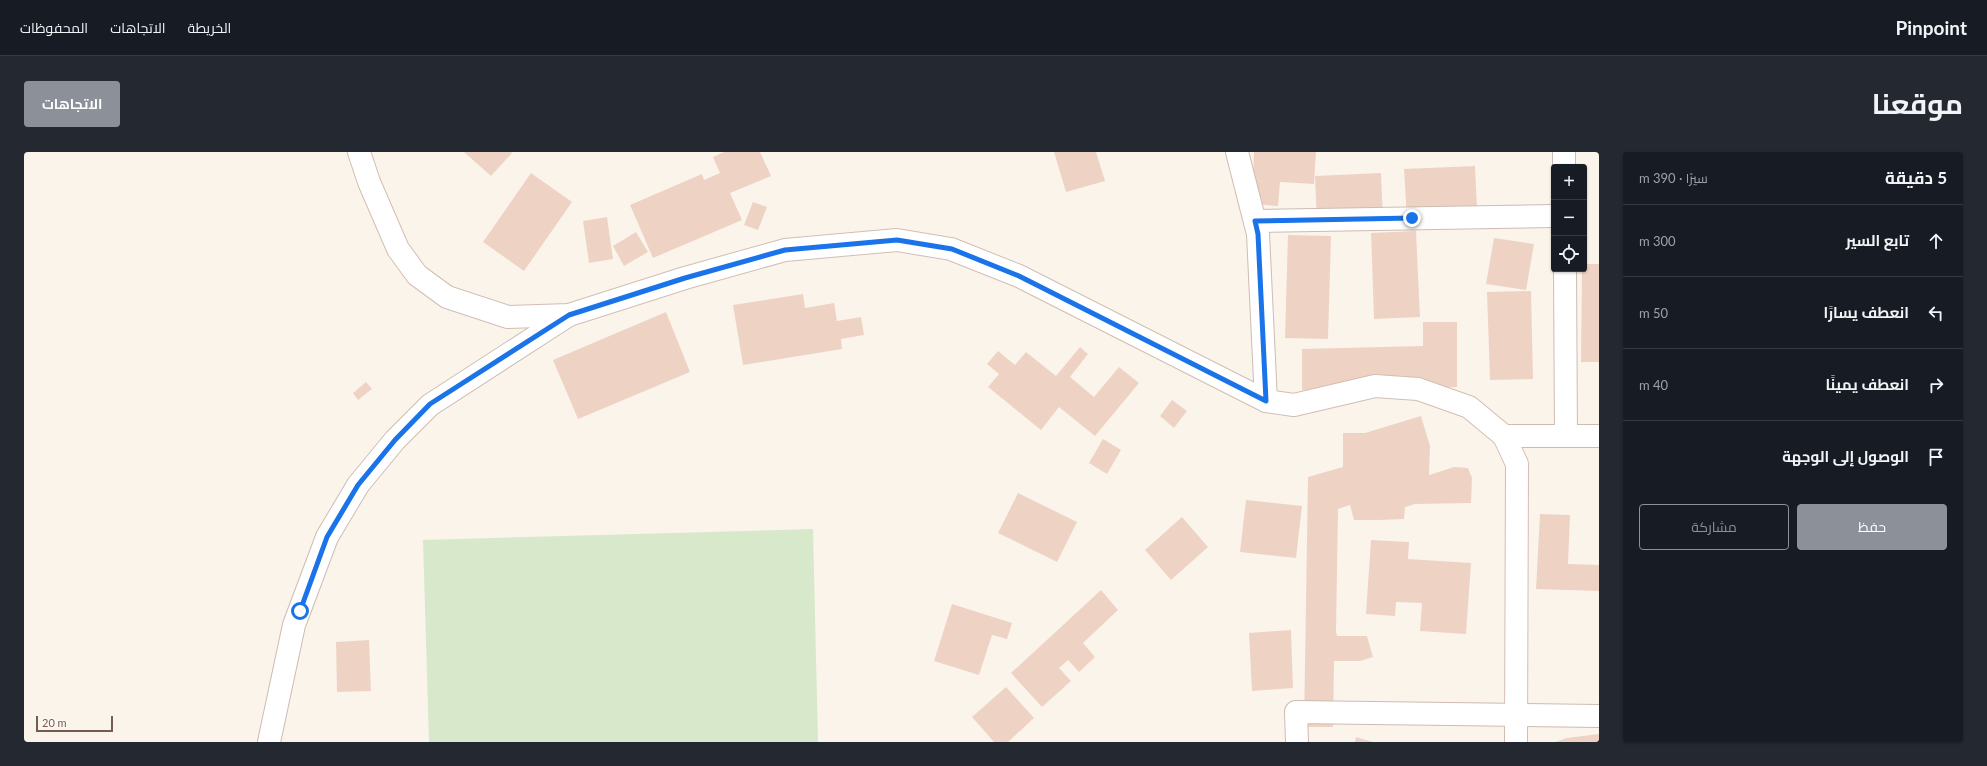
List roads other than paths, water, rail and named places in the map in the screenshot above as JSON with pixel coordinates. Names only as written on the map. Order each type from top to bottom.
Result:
[{"type":"street","points":[[359,152],[369,182],[398,248],[417,275],[447,297],[508,317],[569,315]]},
{"type":"street","points":[[1237,152],[1258,234],[1266,401]]},
{"type":"street","points":[[1564,152],[1564,164]]},
{"type":"street","points":[[1255,221],[1551,216]]},
{"type":"street","points":[[269,742],[294,625],[327,537],[358,485],[395,440],[430,404],[569,315],[685,278],[785,250],[897,240],[952,249],[1019,276],[1266,401],[1294,405],[1375,386],[1418,389],[1469,407],[1504,436],[1517,464],[1516,742]]},
{"type":"street","points":[[1565,272],[1566,436]]},
{"type":"street","points":[[1504,436],[1599,436]]},
{"type":"street","points":[[1297,742],[1296,712],[1599,716]]}]
